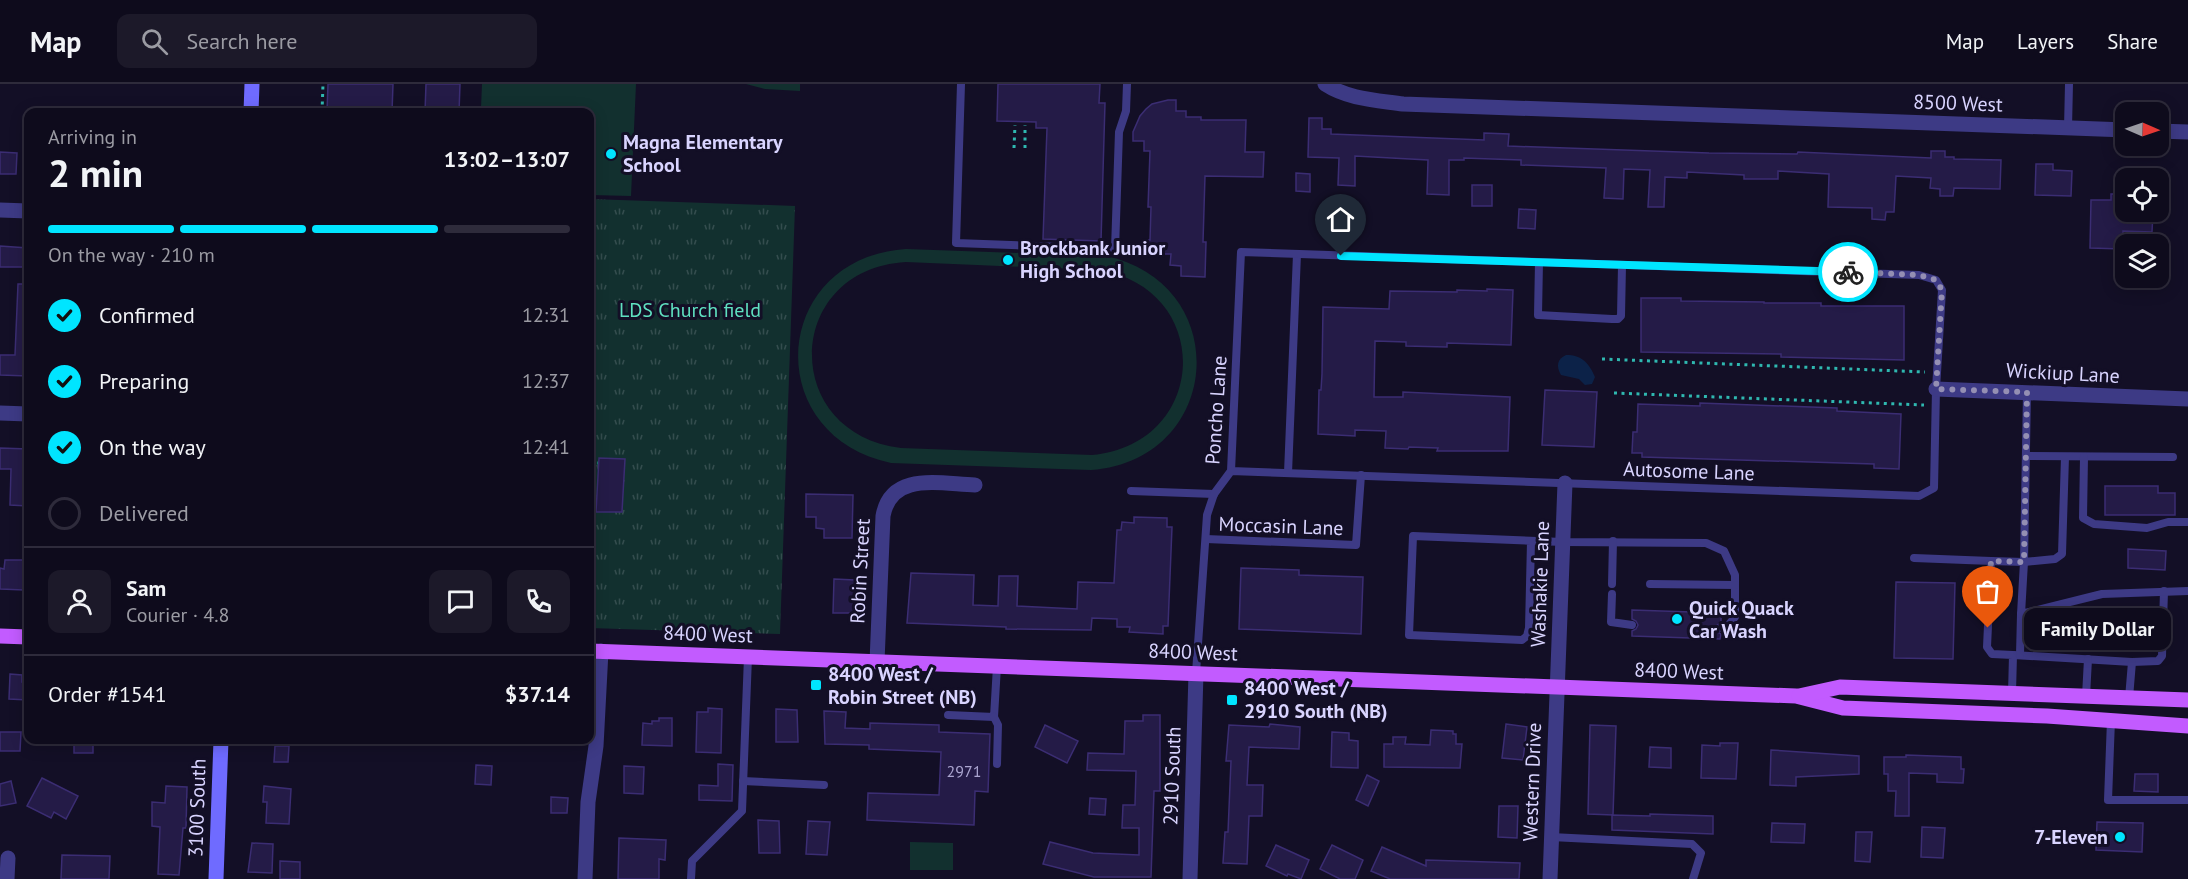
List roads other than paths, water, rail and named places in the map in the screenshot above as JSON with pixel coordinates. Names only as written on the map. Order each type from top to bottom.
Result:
[{"type":"main road","points":[[0,636],[24,637]]},
{"type":"main road","name":"8400 West","points":[[595,651],[1796,696],[1843,708],[2047,716],[2188,726]]},
{"type":"main road","name":"8400 West","points":[[1796,696],[1840,687],[2188,700]]},
{"type":"street","points":[[251,108],[252,84]]},
{"type":"street","name":"8500 West","points":[[1325,84],[1357,98],[1403,104],[2115,130]]},
{"type":"street","points":[[2169,131],[2188,132]]},
{"type":"street","points":[[0,210],[24,211]]},
{"type":"street","name":"Wickiup Lane","points":[[1936,389],[2188,399]]},
{"type":"street","points":[[0,413],[24,414]]},
{"type":"street","name":"Washakie Lane","points":[[1557,687],[1565,483]]},
{"type":"street","name":"Robin Street","points":[[877,662],[883,516],[888,500],[899,488],[913,484],[975,485]]},
{"type":"street","points":[[585,879],[589,793],[596,746],[595,651]]},
{"type":"street","name":"2910 South","points":[[1190,879],[1196,674]]},
{"type":"street","name":"Western Drive","points":[[1550,879],[1557,687]]},
{"type":"street","name":"3100 South","points":[[216,879],[221,744]]},
{"type":"street","points":[[7,879],[8,858]]},
{"type":"lane","points":[[961,84],[956,243],[1115,249],[1119,132],[1126,111],[1127,84]]},
{"type":"lane","points":[[2068,128],[2069,84]]},
{"type":"lane","name":"Poncho Lane","points":[[1196,674],[1207,515],[1215,494],[1231,471],[1241,252],[1297,254]]},
{"type":"lane","points":[[1288,472],[1297,254],[1539,262],[1622,265],[1621,316],[1618,319],[1611,319],[1538,315],[1539,262]]},
{"type":"lane","name":"Autosome Lane","points":[[1231,471],[1919,496],[1935,488],[1936,389],[1942,290],[1936,280],[1919,275],[1622,265]]},
{"type":"lane","points":[[2012,693],[2024,562],[2027,392]]},
{"type":"lane","points":[[2026,456],[2173,458]]},
{"type":"lane","points":[[1914,558],[2024,562],[2055,559],[2061,554],[2066,457]]},
{"type":"lane","points":[[2084,457],[2083,518],[2094,524],[2147,528],[2168,522],[2188,522]]},
{"type":"lane","name":"Moccasin Lane","points":[[1206,539],[1356,545],[1361,475]]},
{"type":"lane","points":[[1131,491],[1215,494]]},
{"type":"lane","points":[[1532,541],[1529,628],[1527,636],[1522,640],[1409,635],[1413,536],[1563,542],[1706,543],[1724,551],[1735,575],[1735,617],[1726,628],[1721,628]]},
{"type":"lane","points":[[1612,584],[1613,541]]},
{"type":"lane","points":[[1991,561],[1987,647],[1992,654],[2132,662],[2158,661],[2162,656],[2164,591]]},
{"type":"lane","points":[[1650,584],[1735,585]]},
{"type":"lane","points":[[2021,614],[2102,594],[2188,591]]},
{"type":"lane","points":[[1612,594],[1611,622],[1632,625]]},
{"type":"lane","points":[[691,879],[692,861],[742,811],[748,657]]},
{"type":"lane","points":[[2086,696],[2088,659]]},
{"type":"lane","points":[[2129,698],[2132,662]]},
{"type":"lane","points":[[997,666],[994,717],[998,725],[997,764]]},
{"type":"lane","points":[[948,715],[994,717]]},
{"type":"lane","points":[[2111,720],[2108,800],[2188,800]]},
{"type":"lane","points":[[743,781],[824,785]]},
{"type":"lane","points":[[1551,837],[1692,844],[1701,853],[1693,879]]},
{"type":"water","points":[[1566,355],[1581,358],[1587,364],[1595,377],[1592,384],[1585,385],[1579,379],[1561,375],[1558,363]]},
{"type":"place","name":"Magna Elementary School","points":[[611,154]]},
{"type":"place","name":"Brockbank Junior High School","points":[[1008,260]]},
{"type":"place","name":"Quick Quack Car Wash","points":[[1677,619]]},
{"type":"place","name":"Family Dollar","points":[[1988,628]]},
{"type":"place","name":"8400 West / Robin Street (NB)","points":[[816,685]]},
{"type":"place","name":"8400 West / 2910 South (NB)","points":[[1232,700]]},
{"type":"place","name":"7-Eleven","points":[[2120,837]]},
{"type":"park label","name":"LDS Church field","points":[[690,310]]}]
